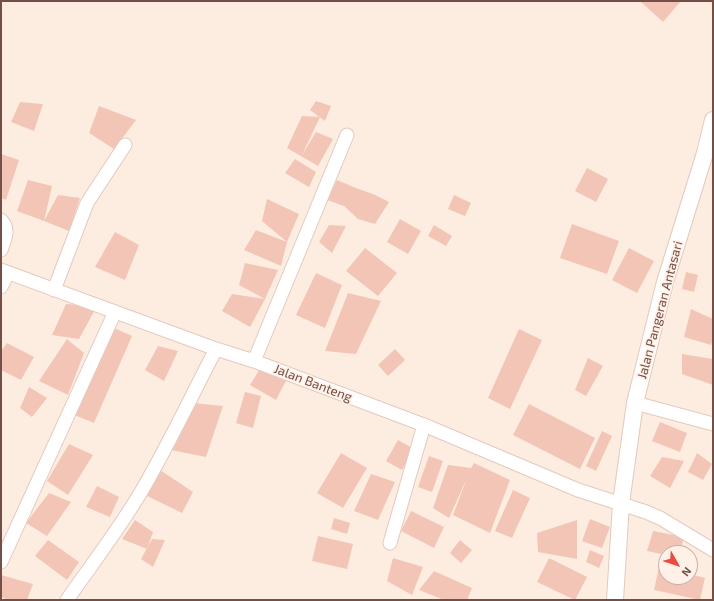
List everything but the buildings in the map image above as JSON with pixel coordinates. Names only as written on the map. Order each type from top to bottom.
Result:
[{"type":"street","name":"Jalan Pangeran Antasari","points":[[615,600],[621,503],[635,403],[665,282],[705,153],[713,120]]},
{"type":"street","points":[[254,360],[347,135]]},
{"type":"street","points":[[54,290],[87,203],[125,145]]},
{"type":"street","points":[[1,220],[5,224],[7,230],[1,250]]},
{"type":"street","points":[[1,287],[4,272]]},
{"type":"street","name":"Jalan Banteng","points":[[4,272],[216,349],[254,360],[424,426],[578,490],[621,503],[660,518],[713,550]]},
{"type":"street","points":[[1,562],[115,312]]},
{"type":"street","points":[[67,600],[122,522],[141,491],[168,443],[216,349]]},
{"type":"street","points":[[635,403],[713,424]]},
{"type":"street","points":[[390,543],[424,426]]}]
